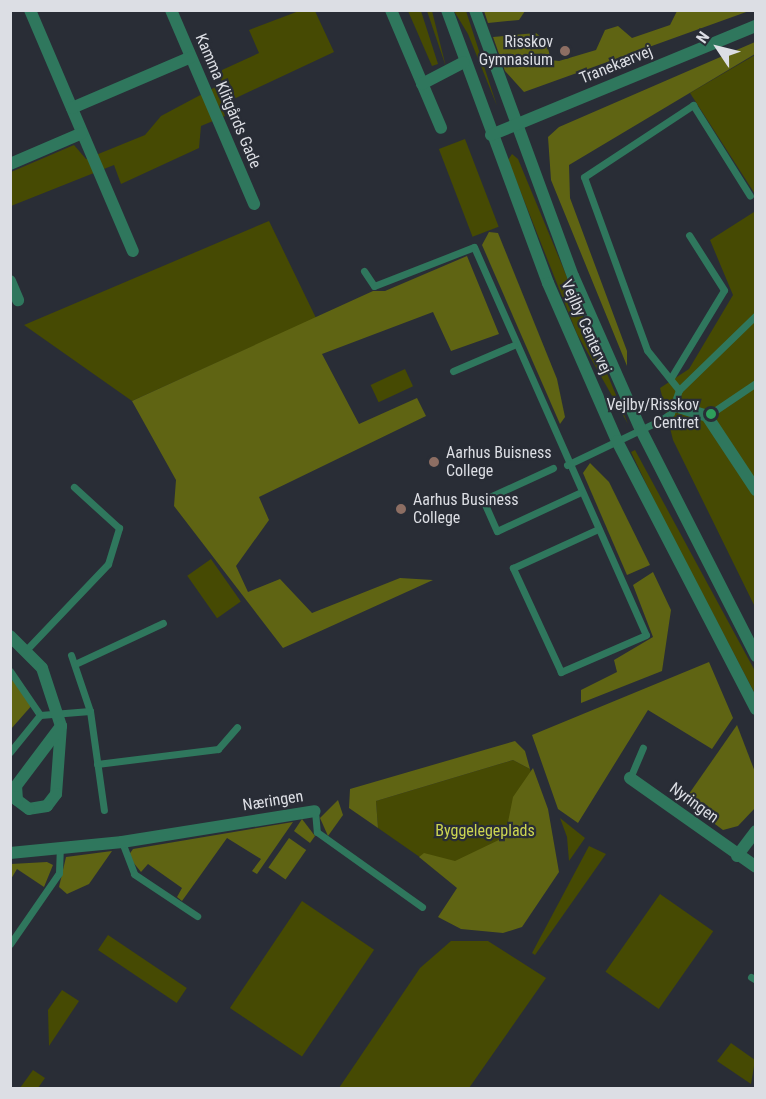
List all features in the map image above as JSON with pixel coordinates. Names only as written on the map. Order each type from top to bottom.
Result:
[{"type":"street","points":[[30,10],[133,251]]},
{"type":"street","name":"Kamma Klitgårds Gade","points":[[171,10],[254,204]]},
{"type":"street","points":[[391,10],[441,128]]},
{"type":"street","name":"Vejlby Centervej","points":[[447,10],[491,135],[617,441],[756,709]]},
{"type":"street","name":"Vejlby Centervej","points":[[475,10],[514,124],[641,430],[756,656]]},
{"type":"street","name":"Tranekærvej","points":[[491,135],[756,26]]},
{"type":"street","points":[[72,108],[191,57]]},
{"type":"street","points":[[422,84],[464,62]]},
{"type":"street","points":[[10,164],[82,133]]},
{"type":"street","points":[[10,281],[18,300]]},
{"type":"street","points":[[675,406],[708,416],[756,490]]},
{"type":"street","points":[[10,636],[28,648],[52,687],[60,719],[56,794],[47,806],[29,810],[17,800],[16,786],[60,719]]},
{"type":"street","name":"Nyringen","points":[[630,778],[738,855],[753,861]]},
{"type":"street","name":"Næringen","points":[[10,853],[60,850],[122,842],[315,811]]},
{"type":"street","points":[[738,855],[756,831]]},
{"type":"lane","points":[[679,390],[672,376],[647,350],[584,177],[693,105],[750,196]]},
{"type":"lane","points":[[672,376],[724,290],[689,235]]},
{"type":"lane","points":[[364,271],[374,286],[474,247],[579,493],[597,530],[646,635],[561,672],[513,568],[597,530]]},
{"type":"lane","points":[[567,465],[641,430],[675,406],[679,390],[756,315]]},
{"type":"lane","points":[[453,371],[514,345]]},
{"type":"lane","points":[[708,416],[756,383]]},
{"type":"lane","points":[[554,468],[483,500],[497,531],[579,493]]},
{"type":"lane","points":[[28,648],[108,564],[119,528],[74,487]]},
{"type":"lane","points":[[75,664],[163,623]]},
{"type":"lane","points":[[71,655],[90,711],[104,810]]},
{"type":"lane","points":[[10,671],[40,715],[60,719],[90,711]]},
{"type":"lane","points":[[10,752],[40,715]]},
{"type":"lane","points":[[97,764],[218,749],[237,727]]},
{"type":"lane","points":[[630,778],[643,748]]},
{"type":"lane","name":"Næringen","points":[[315,811],[317,832],[422,907]]},
{"type":"lane","points":[[122,842],[134,874],[197,916]]},
{"type":"lane","points":[[10,944],[59,873],[60,850]]},
{"type":"green space","points":[[299,11],[315,11],[334,52],[221,105],[225,116],[201,126],[199,148],[121,184],[114,165],[11,206],[11,172],[74,145],[86,159],[145,135],[161,116],[221,84],[222,70],[259,53],[249,30]]},
{"type":"green space","points":[[408,11],[421,11],[438,64],[432,66]]},
{"type":"green space","points":[[427,11],[432,11],[446,67]]},
{"type":"green space","points":[[454,11],[466,11],[497,106],[468,34]]},
{"type":"green space","points":[[755,55],[755,194],[690,93]]},
{"type":"green space","points":[[465,139],[499,227],[473,237],[439,149]]},
{"type":"green space","points":[[512,154],[518,159],[628,424],[577,334],[508,160]]},
{"type":"green space","name":"Vejlby/Risskov Centret","points":[[755,205],[755,607],[673,440],[660,388],[689,369],[733,295],[710,240],[754,212]]},
{"type":"green space","points":[[269,221],[316,318],[132,401],[24,325]]},
{"type":"green space","points":[[405,369],[413,386],[379,402],[371,385]]},
{"type":"green space","points":[[635,450],[755,671],[755,694],[661,515],[631,452]]},
{"type":"green space","points":[[211,559],[241,602],[217,618],[187,576]]},
{"type":"green space","name":"Byggelegeplads","points":[[513,760],[530,769],[557,872],[447,876],[378,828],[376,801]]},
{"type":"green space","points":[[560,818],[585,838],[569,861],[567,837]]},
{"type":"green space","points":[[589,846],[606,854],[535,955],[532,953]]},
{"type":"green space","points":[[660,894],[713,931],[659,1009],[606,972]]},
{"type":"green space","points":[[302,901],[374,950],[302,1057],[230,1008]]},
{"type":"green space","points":[[108,935],[187,988],[177,1003],[98,950]]},
{"type":"green space","points":[[451,941],[488,941],[546,978],[469,1088],[339,1088],[420,968]]},
{"type":"green space","points":[[62,990],[79,1001],[49,1046],[48,1010]]},
{"type":"green space","points":[[731,1043],[755,1060],[751,1084],[717,1061]]},
{"type":"green space","points":[[33,1070],[45,1078],[38,1088],[20,1088]]},
{"type":"shaded area","points":[[484,10],[525,11],[519,20],[488,23]]},
{"type":"shaded area","points":[[677,11],[749,11],[524,92],[505,71],[493,37],[536,33],[546,41],[551,60],[559,61],[596,50],[605,30],[618,26],[632,38],[670,25]]},
{"type":"shaded area","points":[[755,42],[755,54],[569,165],[570,198],[627,351],[627,366],[551,180],[548,137],[559,127]]},
{"type":"shaded area","points":[[489,232],[498,233],[557,379],[565,417],[560,424],[482,245]]},
{"type":"shaded area","points":[[467,256],[499,334],[451,351],[433,312],[322,354],[359,424],[417,398],[426,416],[259,497],[269,520],[236,566],[248,592],[280,579],[312,613],[400,578],[433,580],[283,648],[174,506],[176,480],[132,401],[373,291],[385,291]]},
{"type":"shaded area","points":[[590,463],[609,482],[650,565],[627,575],[583,473]]},
{"type":"shaded area","points":[[653,572],[671,610],[662,671],[581,703],[581,690],[617,672],[614,660],[653,637],[633,585]]},
{"type":"shaded area","points":[[709,662],[733,718],[712,749],[648,710],[578,823],[558,809],[532,735]]},
{"type":"shaded area","points":[[14,678],[33,704],[11,729],[11,683]]},
{"type":"shaded area","points":[[737,725],[755,772],[755,808],[738,826],[723,830],[684,801]]},
{"type":"shaded area","points":[[515,741],[525,751],[530,769],[513,760],[376,801],[378,828],[349,808],[350,789]]},
{"type":"shaded area","points":[[533,768],[548,809],[559,872],[522,927],[503,933],[461,929],[438,917],[457,888],[419,857],[424,853],[455,861],[505,837],[513,797]]},
{"type":"shaded area","points":[[338,800],[343,815],[328,836],[320,818]]},
{"type":"shaded area","points":[[302,819],[315,836],[310,843],[294,831]]},
{"type":"shaded area","points":[[293,822],[257,874],[252,871],[261,859],[227,838],[182,901],[177,897],[182,888],[148,864],[141,872],[128,856],[133,849]]},
{"type":"shaded area","points":[[289,838],[306,850],[286,880],[268,867]]},
{"type":"shaded area","points":[[112,851],[89,884],[67,894],[59,887],[66,857]]},
{"type":"shaded area","points":[[47,862],[53,865],[44,887],[17,869],[11,879],[11,864]]},
{"type":"place","name":"Risskov Gymnasium","points":[[565,51]]},
{"type":"place","name":"Vejlby/Risskov Centret","points":[[711,414]]},
{"type":"place","name":"Aarhus Buisness College","points":[[434,462]]},
{"type":"place","name":"Aarhus Business College","points":[[401,509]]}]
